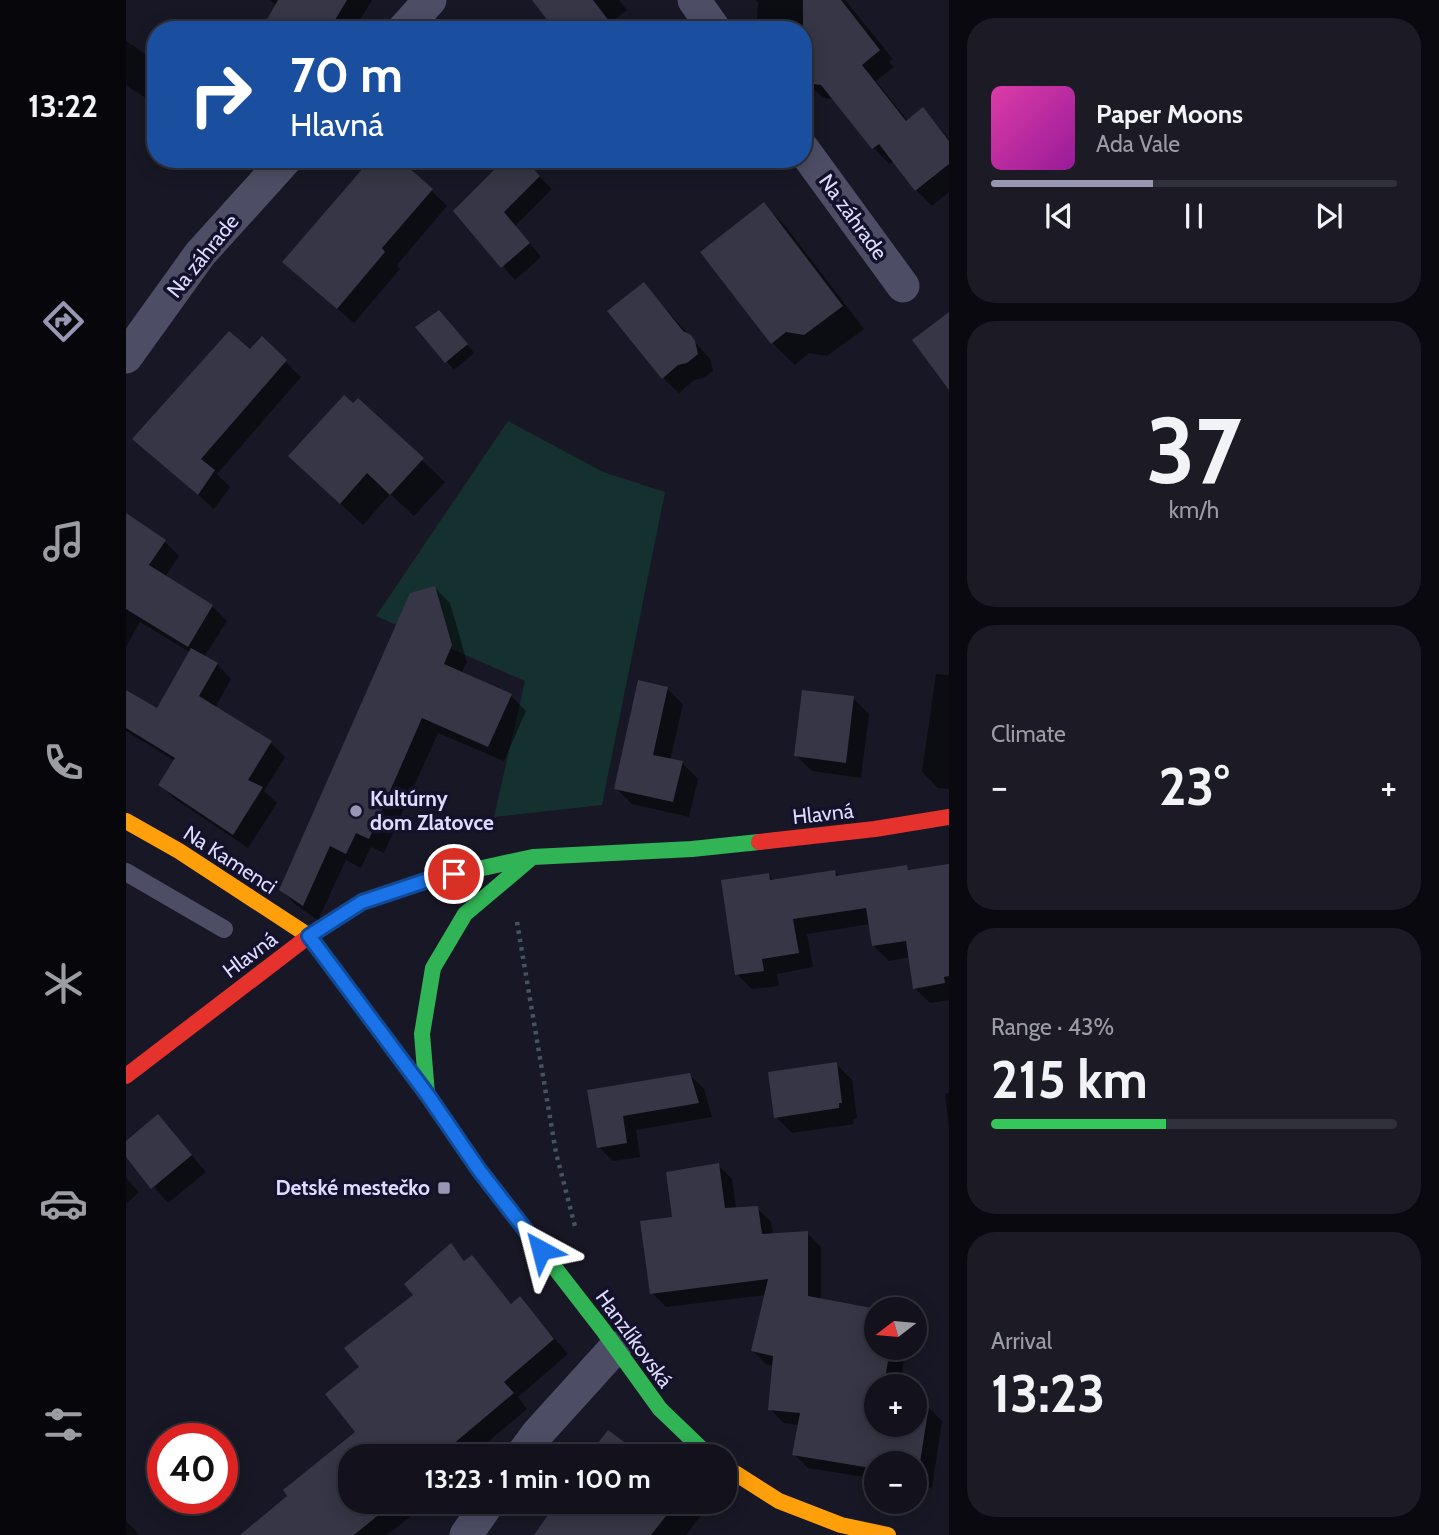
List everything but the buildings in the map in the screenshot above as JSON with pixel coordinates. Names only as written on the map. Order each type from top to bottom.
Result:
[{"type":"street","points":[[411,21],[430,0]]},
{"type":"street","points":[[694,0],[709,21]]},
{"type":"street","name":"Na záhrade","points":[[812,161],[903,286]]},
{"type":"street","name":"Na záhrade","points":[[126,358],[200,254],[278,168]]},
{"type":"street","name":"Hlavná","points":[[126,1076],[309,936],[362,902],[428,880],[533,857],[692,849],[875,829],[949,817]]},
{"type":"street","name":"Na Kamenci","points":[[126,821],[179,851],[309,936]]},
{"type":"street","points":[[427,1094],[422,1034],[433,968],[465,914],[533,857]]},
{"type":"street","name":"Hanzlíkovská","points":[[309,936],[427,1094],[479,1170],[660,1409],[696,1444]]},
{"type":"street","points":[[530,1444],[615,1348]]},
{"type":"street","points":[[737,1474],[779,1501],[841,1525],[888,1535]]},
{"type":"street","points":[[466,1535],[481,1514]]},
{"type":"lane","points":[[126,872],[224,929]]},
{"type":"path","points":[[517,920],[556,1153],[580,1241]]},
{"type":"green space","points":[[508,421],[603,472],[665,492],[602,805],[494,817],[525,681],[376,616]]},
{"type":"traffic: fast","points":[[334,920],[362,902],[428,880],[533,857],[692,849],[759,842]]},
{"type":"traffic: fast","points":[[427,1094],[422,1034],[433,968],[465,914],[529,860]]},
{"type":"traffic: fast","points":[[423,1089],[479,1170],[603,1330],[660,1409],[696,1444]]},
{"type":"traffic: slow","points":[[126,821],[179,851],[309,936],[423,1089]]},
{"type":"traffic: slow","points":[[737,1474],[779,1501],[841,1525],[888,1535]]},
{"type":"traffic: jam","points":[[759,842],[875,829],[949,817]]},
{"type":"traffic: jam","points":[[126,1076],[309,936],[334,920]]},
{"type":"place","name":"Kultúrny dom Zlatovce","points":[[356,811]]},
{"type":"place","name":"Detské mestečko","points":[[444,1188]]},
{"type":"route","points":[[454,874],[362,902],[309,936],[427,1094],[479,1170],[541,1250]]}]
